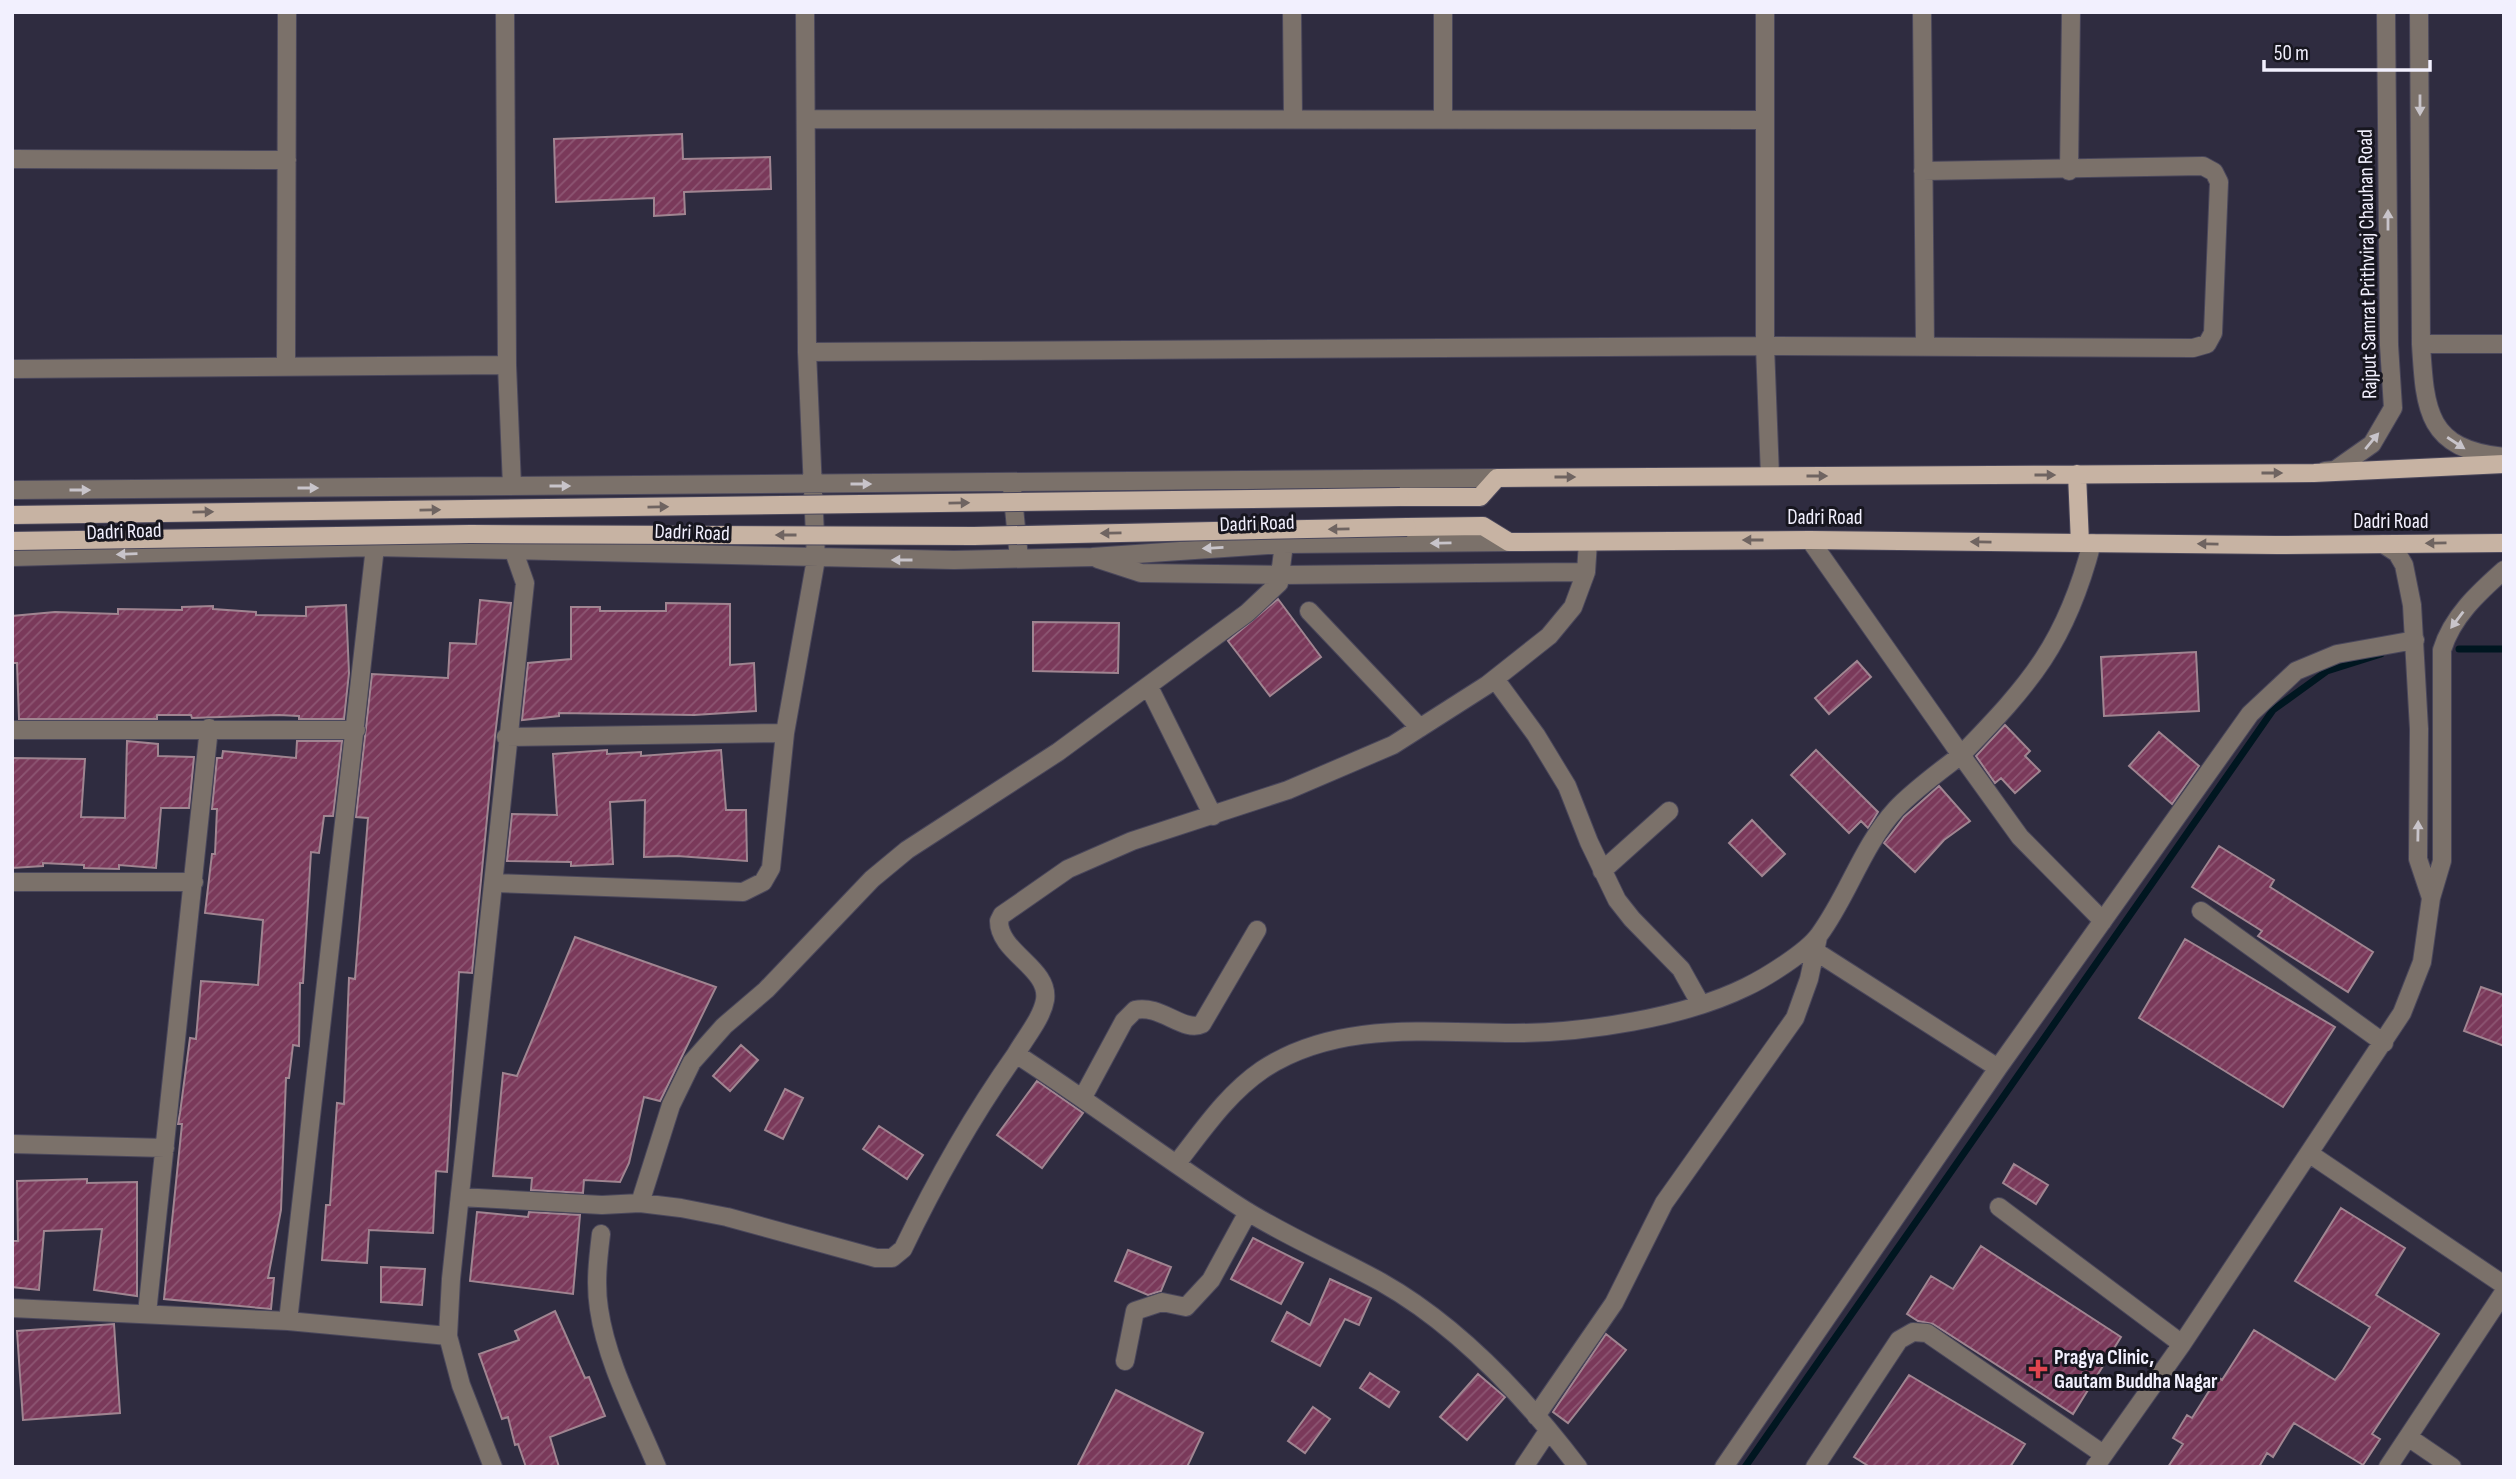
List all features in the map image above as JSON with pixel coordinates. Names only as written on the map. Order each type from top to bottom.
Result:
[{"type":"main road","name":"Dadri Road","points":[[1497,478],[2314,473],[2504,464]]},
{"type":"main road","points":[[2077,474],[2086,543]]},
{"type":"main road","points":[[12,515],[1480,497],[1497,478]]},
{"type":"main road","points":[[12,541],[470,534],[974,536],[1483,526],[1509,542]]},
{"type":"main road","name":"Dadri Road","points":[[1509,542],[1810,540],[2504,543]]},
{"type":"street","points":[[286,12],[286,367]]},
{"type":"street","points":[[505,12],[507,365],[512,486]]},
{"type":"street","points":[[495,883],[743,892],[763,882],[772,868],[785,733],[816,558],[807,352],[806,12]]},
{"type":"street","points":[[1292,12],[1293,119]]},
{"type":"street","points":[[1443,12],[1443,120]]},
{"type":"street","points":[[1765,12],[1765,346],[1770,476]]},
{"type":"street","points":[[1922,12],[1925,346]]},
{"type":"street","points":[[2069,170],[2071,12]]},
{"type":"street","name":"Rajput Samrat Prithviraj Chauhan Road","points":[[2314,473],[2335,470],[2372,444],[2393,408],[2389,345],[2386,12]]},
{"type":"street","points":[[2419,12],[2421,344],[2424,396],[2439,430],[2458,448],[2504,457]]},
{"type":"street","points":[[806,119],[1765,120]]},
{"type":"street","points":[[12,159],[287,160]]},
{"type":"street","points":[[807,352],[1765,346],[2193,348],[2207,344],[2213,333],[2218,182],[2214,172],[2203,166],[1923,172]]},
{"type":"street","points":[[2421,344],[2504,344]]},
{"type":"street","points":[[12,369],[507,365]]},
{"type":"street","name":"Dadri Road","points":[[12,490],[1497,478]]},
{"type":"street","points":[[1012,481],[1018,558]]},
{"type":"street","points":[[1810,540],[2020,837],[2103,920]]},
{"type":"street","points":[[460,1197],[602,1205],[640,1203],[727,1217],[876,1258],[892,1258],[904,1249],[955,1148],[1016,1054],[1045,1002],[1045,990],[1040,980],[1003,940],[999,930],[1002,915],[1068,869],[1132,841],[1213,816],[1311,780],[1393,745],[1420,728],[1495,679],[1557,626],[1573,607],[1586,572],[1588,541]]},
{"type":"street","name":"Dadri Road","points":[[12,557],[375,547],[513,548],[816,558],[1018,558],[1092,557],[1284,544],[1509,542]]},
{"type":"street","points":[[1536,1416],[1614,1303],[1664,1203],[1795,1018],[1816,944],[1871,843],[1896,810],[1961,755],[2037,672],[2064,627],[2080,589],[2086,543]]},
{"type":"street","points":[[640,1203],[671,1105],[692,1062],[724,1026],[775,982],[872,879],[907,850],[950,819],[1007,786],[1149,687],[1247,613],[1274,589],[1282,575],[1284,544]]},
{"type":"street","points":[[2383,544],[2396,553],[2404,565],[2413,605],[2419,729],[2418,859],[2431,898]]},
{"type":"street","points":[[288,1321],[375,547]]},
{"type":"street","points":[[493,1467],[461,1385],[449,1336],[451,1279],[495,883],[506,737],[526,583],[513,548]]},
{"type":"street","points":[[1092,557],[1141,573],[1282,575],[1586,572]]},
{"type":"street","points":[[1815,1467],[1899,1340],[1913,1332],[1927,1333],[2099,1461],[2182,1344],[2402,1013],[2422,962],[2431,898],[2442,861],[2442,650],[2447,633],[2460,615],[2504,570]]},
{"type":"street","points":[[1309,611],[1420,728]]},
{"type":"street","points":[[1724,1467],[1998,1068],[2250,714],[2297,671],[2337,654],[2414,640]]},
{"type":"street","points":[[1495,679],[1536,734],[1567,786],[1602,871],[1632,919],[1681,968],[1700,1003]]},
{"type":"street","points":[[1149,687],[1213,816]]},
{"type":"street","points":[[147,1313],[209,728]]},
{"type":"street","points":[[12,730],[356,730]]},
{"type":"street","points":[[506,737],[785,733]]},
{"type":"street","points":[[1602,871],[1669,811]]},
{"type":"street","points":[[12,882],[194,882]]},
{"type":"street","points":[[2201,911],[2384,1043]]},
{"type":"street","points":[[1083,1097],[1124,1021],[1135,1010],[1157,1010],[1190,1027],[1202,1024],[1257,930]]},
{"type":"street","points":[[1177,1163],[1222,1105],[1263,1070],[1307,1048],[1361,1034],[1425,1030],[1516,1033],[1592,1028],[1658,1016],[1746,987],[1816,944]]},
{"type":"street","points":[[1816,944],[1998,1068]]},
{"type":"street","points":[[1016,1054],[1083,1097],[1248,1212],[1382,1283],[1446,1327],[1496,1372],[1578,1467]]},
{"type":"street","points":[[12,1144],[165,1148]]},
{"type":"street","points":[[2310,1154],[2504,1285]]},
{"type":"street","points":[[1999,1207],[2182,1344]]},
{"type":"street","points":[[1125,1361],[1135,1311],[1162,1302],[1186,1307],[1211,1280],[1248,1212]]},
{"type":"street","points":[[601,1234],[597,1286],[608,1348],[657,1467]]},
{"type":"street","points":[[2388,1467],[2504,1292]]},
{"type":"street","points":[[12,1308],[288,1321],[449,1336]]},
{"type":"street","points":[[1524,1467],[1548,1431]]},
{"type":"street","points":[[2408,1437],[2452,1467]]},
{"type":"building","points":[[682,134],[683,159],[770,157],[771,189],[684,192],[685,214],[654,216],[654,198],[556,202],[554,139]]},
{"type":"building","points":[[1278,599],[1321,657],[1270,696],[1228,641]]},
{"type":"building","points":[[480,600],[511,603],[472,973],[459,972],[447,1172],[436,1171],[433,1233],[369,1230],[367,1263],[322,1260],[326,1205],[330,1205],[337,1103],[344,1104],[349,978],[355,979],[368,818],[356,817],[372,674],[448,678],[450,643],[476,644]]},
{"type":"building","points":[[666,603],[730,604],[730,665],[754,663],[756,711],[694,715],[559,713],[559,716],[522,720],[528,663],[571,659],[571,607],[600,607],[600,611],[666,611]]},
{"type":"building","points":[[346,605],[349,673],[344,719],[299,719],[299,716],[279,715],[192,718],[191,715],[157,715],[157,719],[19,719],[17,663],[12,663],[12,616],[55,612],[118,614],[118,609],[182,610],[182,607],[213,606],[213,609],[256,612],[256,615],[306,616],[306,607]]},
{"type":"building","points":[[1033,622],[1119,623],[1118,673],[1033,671]]},
{"type":"building","points":[[2196,652],[2199,711],[2104,716],[2101,657]]},
{"type":"building","points":[[1857,661],[1871,677],[1829,714],[1815,698]]},
{"type":"building","points":[[2005,725],[2030,751],[2025,756],[2040,771],[2015,793],[2001,778],[1995,783],[1976,756]]},
{"type":"building","points":[[2159,732],[2199,766],[2172,804],[2129,766]]},
{"type":"building","points":[[127,741],[158,744],[158,756],[194,757],[189,808],[161,808],[156,868],[119,865],[119,869],[84,868],[84,865],[43,863],[43,866],[12,868],[12,758],[85,759],[81,817],[125,818]]},
{"type":"building","points":[[297,741],[342,741],[333,816],[324,816],[319,853],[311,852],[303,983],[300,983],[299,1046],[293,1045],[289,1078],[286,1078],[281,1210],[268,1278],[274,1278],[271,1309],[164,1299],[182,1124],[178,1124],[190,1038],[196,1039],[201,981],[258,985],[263,920],[205,913],[212,854],[215,854],[217,809],[212,809],[217,758],[222,758],[223,751],[296,758]]},
{"type":"building","points":[[607,750],[607,754],[641,752],[641,756],[721,750],[726,810],[746,810],[747,861],[677,856],[644,857],[645,800],[610,802],[613,864],[571,866],[571,862],[507,861],[512,814],[557,815],[553,754]]},
{"type":"building","points":[[1816,750],[1878,812],[1868,828],[1861,821],[1849,833],[1791,775]]},
{"type":"building","points":[[1939,786],[1970,821],[1944,840],[1915,872],[1884,843],[1904,817]]},
{"type":"building","points":[[1752,820],[1785,854],[1762,876],[1729,843]]},
{"type":"building","points":[[2219,846],[2274,880],[2270,887],[2373,952],[2348,992],[2258,936],[2262,931],[2192,887]]},
{"type":"building","points":[[575,937],[716,987],[660,1101],[644,1097],[629,1163],[620,1182],[584,1180],[583,1193],[531,1190],[532,1178],[493,1176],[503,1073],[517,1076]]},
{"type":"building","points":[[2185,939],[2335,1027],[2283,1107],[2139,1018]]},
{"type":"building","points":[[2481,987],[2504,995],[2504,1046],[2464,1031]]},
{"type":"building","points":[[741,1045],[758,1060],[730,1091],[713,1076]]},
{"type":"building","points":[[1037,1081],[1083,1113],[1042,1168],[997,1135]]},
{"type":"building","points":[[785,1089],[803,1098],[783,1139],[765,1130]]},
{"type":"building","points":[[879,1126],[923,1155],[907,1179],[863,1149]]},
{"type":"building","points":[[2014,1164],[2048,1185],[2036,1204],[2003,1183]]},
{"type":"building","points":[[87,1179],[87,1183],[137,1182],[137,1296],[94,1290],[102,1229],[44,1231],[39,1290],[12,1287],[12,1241],[18,1241],[17,1181]]},
{"type":"building","points":[[2341,1208],[2405,1248],[2376,1295],[2439,1334],[2372,1434],[2380,1439],[2363,1465],[2294,1423],[2273,1457],[2267,1453],[2259,1467],[2168,1467],[2183,1444],[2173,1438],[2187,1415],[2192,1418],[2218,1377],[2222,1380],[2254,1330],[2335,1380],[2343,1370],[2370,1327],[2295,1281]]},
{"type":"building","points":[[477,1212],[528,1217],[529,1212],[580,1215],[573,1294],[470,1281]]},
{"type":"building","points":[[1253,1238],[1303,1263],[1281,1304],[1231,1279]]},
{"type":"building","points":[[1981,1246],[2121,1337],[2073,1414],[1933,1324],[1918,1321],[1907,1314],[1931,1276],[1953,1289]]},
{"type":"building","points":[[1128,1250],[1171,1267],[1161,1291],[1148,1295],[1115,1281]]},
{"type":"building","points":[[381,1267],[425,1269],[422,1305],[381,1302]]},
{"type":"building","points":[[1330,1279],[1371,1298],[1359,1325],[1345,1319],[1320,1366],[1272,1341],[1287,1312],[1310,1325]]},
{"type":"building","points":[[555,1311],[585,1378],[589,1377],[605,1416],[550,1437],[559,1467],[526,1467],[518,1444],[515,1445],[508,1417],[502,1419],[479,1354],[519,1340],[515,1331]]},
{"type":"building","points":[[114,1324],[120,1413],[23,1420],[17,1331]]},
{"type":"building","points":[[1606,1334],[1626,1350],[1568,1423],[1553,1412]]},
{"type":"building","points":[[1370,1373],[1399,1392],[1389,1407],[1360,1388]]},
{"type":"building","points":[[1478,1374],[1505,1397],[1467,1440],[1440,1417]]},
{"type":"building","points":[[1909,1375],[2025,1444],[2010,1467],[1870,1467],[1854,1457]]},
{"type":"building","points":[[1116,1390],[1203,1433],[1187,1467],[1077,1467]]},
{"type":"building","points":[[1313,1407],[1330,1419],[1305,1453],[1288,1441]]},
{"type":"waterway","points":[[2459,649],[2504,649]]},
{"type":"waterway","points":[[1745,1467],[2273,710],[2327,671],[2381,654]]},
{"type":"place","name":"Pragya Clinic, Gautam Buddha Nagar","points":[[2038,1369]]}]
